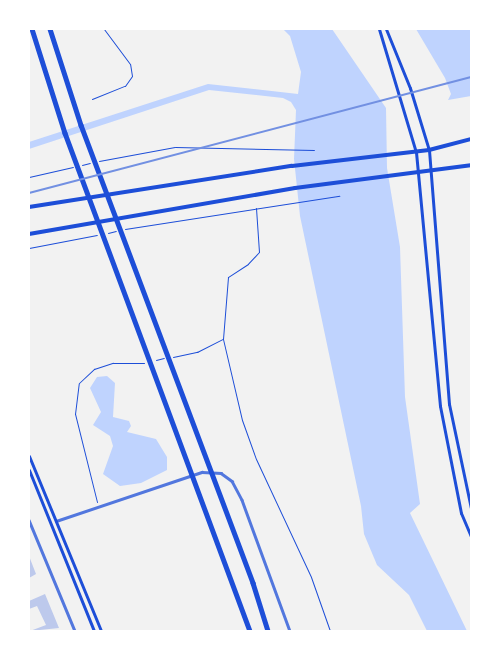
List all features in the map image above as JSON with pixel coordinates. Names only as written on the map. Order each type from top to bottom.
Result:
[{"type":"highway","points":[[32,29],[65,132],[238,591],[250,631]]},
{"type":"highway","points":[[50,29],[80,125],[253,584],[268,631]]},
{"type":"main road","points":[[379,29],[416,152],[440,406],[461,513],[471,536]]},
{"type":"main road","points":[[386,29],[410,88],[429,150],[449,404],[471,508]]},
{"type":"main road","points":[[29,207],[292,166],[416,152],[471,139]]},
{"type":"main road","points":[[29,234],[295,188],[418,174],[471,165]]},
{"type":"main road","points":[[29,456],[101,631]]},
{"type":"main road","points":[[29,470],[94,631]]},
{"type":"street","points":[[56,522],[202,472],[221,473],[232,481],[242,500],[290,631]]},
{"type":"street","points":[[29,522],[75,631]]},
{"type":"path","points":[[92,99],[125,86],[132,76],[130,64],[104,29]]},
{"type":"path","points":[[29,177],[175,147],[314,150]]},
{"type":"path","points":[[29,248],[256,208],[339,196]]},
{"type":"path","points":[[256,208],[259,252],[248,264],[228,277],[223,339],[242,420],[256,459],[311,577],[330,631]]},
{"type":"path","points":[[153,361],[197,352],[223,339]]},
{"type":"path","points":[[98,508],[75,414],[79,383],[94,369],[113,363],[145,363]]},
{"type":"water","points":[[283,29],[332,29],[386,108],[387,168],[400,247],[405,397],[420,504],[410,513],[467,631],[427,631],[409,595],[377,565],[364,534],[361,506],[300,216],[294,159],[296,110],[291,102],[283,98],[209,90],[29,149],[29,142],[208,84],[298,94],[301,72],[290,36]]},
{"type":"water","points":[[416,29],[471,29],[471,96],[448,100],[451,94],[445,78]]},
{"type":"water","points":[[107,376],[115,383],[113,417],[129,421],[131,426],[127,432],[156,439],[167,457],[167,470],[141,483],[120,486],[103,474],[113,446],[110,436],[93,425],[101,412],[90,388],[97,377]]},
{"type":"building","points":[[29,556],[36,574],[29,578]]},
{"type":"building","points":[[45,594],[59,628],[30,631],[46,625],[37,606],[29,609],[29,601]]},
{"type":"railway","points":[[29,193],[471,77]]}]
